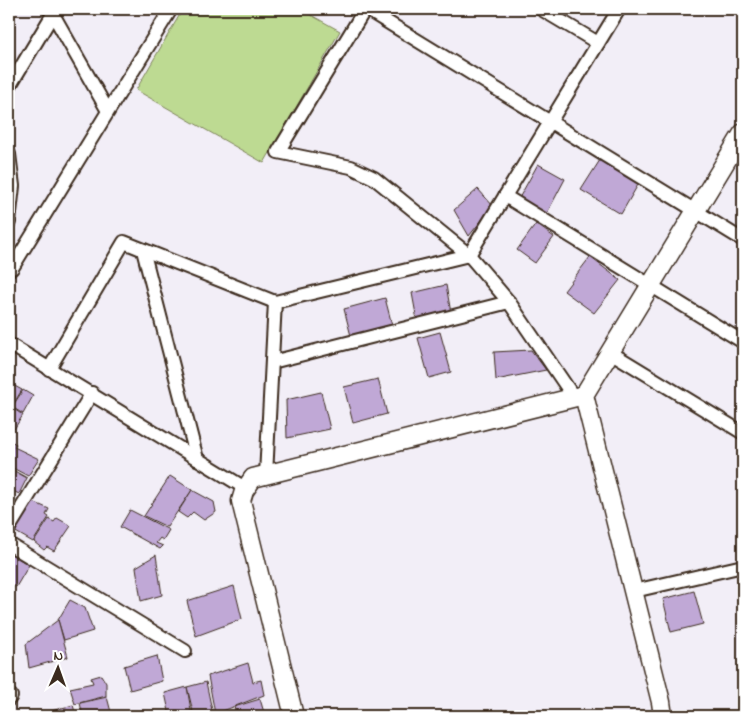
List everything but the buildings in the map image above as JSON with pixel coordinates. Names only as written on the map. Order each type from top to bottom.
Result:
[{"type":"street","points":[[9,268],[12,268],[171,9]]},
{"type":"street","points":[[663,716],[634,591],[579,395],[509,302],[469,255],[374,178],[351,167],[278,152],[366,9],[743,240]]},
{"type":"street","points":[[541,9],[598,43]]},
{"type":"street","points":[[49,368],[124,242],[275,302],[469,255],[619,9]]},
{"type":"street","points":[[53,10],[108,111]]},
{"type":"street","points":[[9,87],[53,10]]},
{"type":"street","points":[[294,716],[241,501],[245,488],[253,478],[579,395],[610,352],[742,136]]},
{"type":"street","points":[[9,154],[13,186],[9,222]]},
{"type":"street","points":[[505,196],[743,342]]},
{"type":"street","points":[[143,250],[197,459]]},
{"type":"street","points":[[266,475],[275,302]]},
{"type":"street","points":[[272,362],[509,302]]},
{"type":"street","points":[[9,344],[245,488]]},
{"type":"street","points":[[610,352],[743,433]]},
{"type":"street","points":[[9,528],[92,394]]},
{"type":"street","points":[[9,544],[185,651]]},
{"type":"street","points":[[634,591],[743,566]]},
{"type":"green space","points":[[183,9],[300,9],[340,31],[264,163],[136,90]]}]
